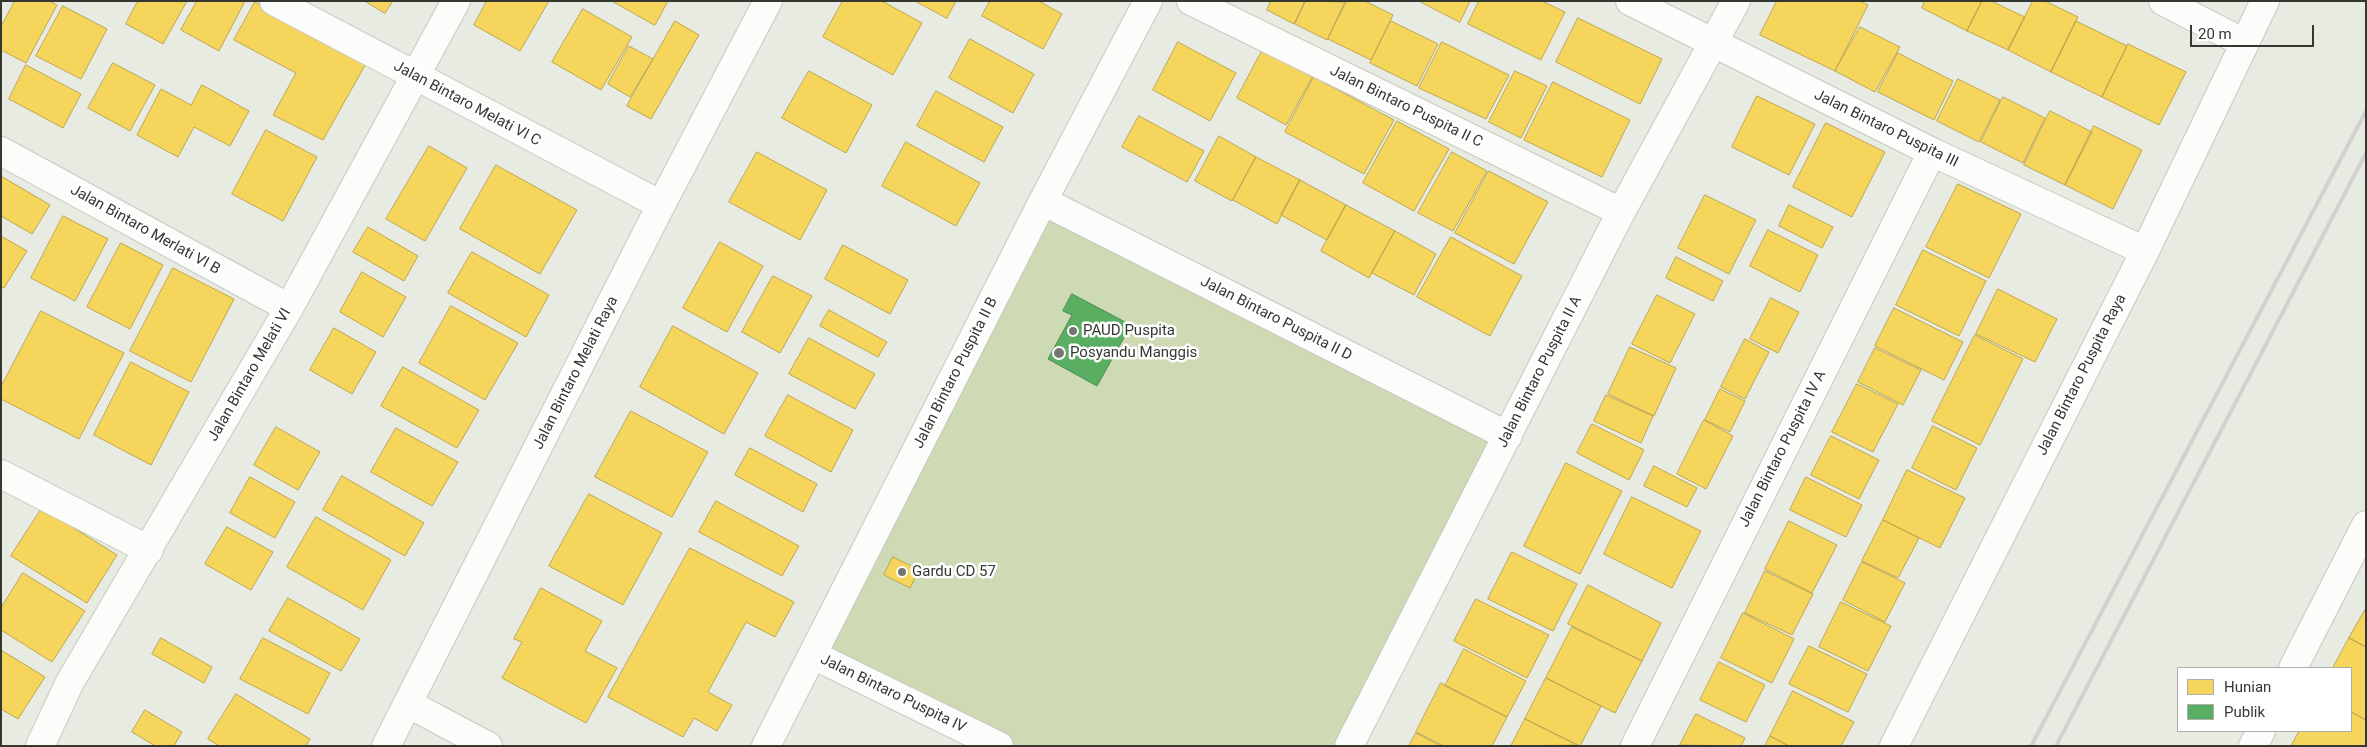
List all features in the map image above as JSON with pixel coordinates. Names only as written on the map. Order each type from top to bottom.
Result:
[{"type":"street","name":"Jalan Bintaro Melati VI C","points":[[274,1],[661,205]]},
{"type":"street","name":"Jalan Bintaro Melati VI","points":[[40,746],[70,682],[289,308],[456,1]]},
{"type":"street","name":"Jalan Bintaro Melati Raya","points":[[386,746],[661,205],[768,1]]},
{"type":"street","name":"Jalan Bintaro Puspita II B","points":[[766,746],[814,655],[1043,201],[1148,1]]},
{"type":"street","name":"Jalan Bintaro Puspita II C","points":[[1191,1],[1621,212]]},
{"type":"street","name":"Jalan Bintaro Puspita III","points":[[1630,1],[1932,152],[2144,250]]},
{"type":"street","name":"Jalan Bintaro Puspita II A","points":[[1349,746],[1621,212],[1736,1]]},
{"type":"street","points":[[2163,1],[2244,42]]},
{"type":"street","name":"Jalan Bintaro Puspita Raya","points":[[1894,746],[2144,250],[2265,1]]},
{"type":"street","name":"Jalan Bintaro Merlati VI B","points":[[1,151],[289,308]]},
{"type":"street","name":"Jalan Bintaro Puspita IV A","points":[[1635,746],[1932,152]]},
{"type":"street","name":"Jalan Bintaro Puspita II D","points":[[1043,201],[1508,436]]},
{"type":"street","points":[[1,474],[149,550]]},
{"type":"street","points":[[2293,667],[2366,525]]},
{"type":"street","name":"Jalan Bintaro Puspita IV","points":[[814,655],[999,746]]},
{"type":"street","points":[[409,704],[488,746]]},
{"type":"street","points":[[2253,746],[2260,732]]},
{"type":"green space","points":[[1043,201],[1508,436],[1349,746],[999,746],[813,655]]},
{"type":"building: Hunian","points":[[15,1],[49,1],[57,5],[26,63],[1,50],[1,27]]},
{"type":"building: Hunian","points":[[138,1],[187,1],[163,44],[126,24]]},
{"type":"building: Hunian","points":[[197,1],[245,1],[219,51],[181,30]]},
{"type":"building: Hunian","points":[[365,1],[393,1],[385,13]]},
{"type":"building: Hunian","points":[[487,1],[549,1],[520,51],[474,25]]},
{"type":"building: Hunian","points":[[612,1],[668,1],[655,25]]},
{"type":"building: Hunian","points":[[843,1],[882,1],[922,23],[893,75],[823,37]]},
{"type":"building: Hunian","points":[[915,1],[956,1],[947,18]]},
{"type":"building: Hunian","points":[[990,1],[1039,1],[1062,14],[1043,49],[982,16]]},
{"type":"building: Hunian","points":[[1271,1],[1305,1],[1294,24],[1267,10]]},
{"type":"building: Hunian","points":[[1306,1],[1345,2],[1327,40],[1295,24]]},
{"type":"building: Hunian","points":[[1347,1],[1365,1],[1393,15],[1371,60],[1328,39]]},
{"type":"building: Hunian","points":[[1419,1],[1470,1],[1460,22]]},
{"type":"building: Hunian","points":[[1479,1],[1542,1],[1565,12],[1541,60],[1468,24]]},
{"type":"building: Hunian","points":[[1777,1],[1861,1],[1868,5],[1835,71],[1760,35]]},
{"type":"building: Hunian","points":[[1925,1],[1982,1],[1967,31],[1922,8]]},
{"type":"building: Hunian","points":[[1982,1],[1991,1],[2025,17],[2008,50],[1967,31]]},
{"type":"building: Hunian","points":[[2033,1],[2045,1],[2078,17],[2051,72],[2008,50]]},
{"type":"building: Hunian","points":[[255,2],[368,60],[323,140],[273,115],[296,73],[234,40]]},
{"type":"building: Hunian","points":[[63,6],[107,29],[81,79],[36,56]]},
{"type":"building: Hunian","points":[[583,9],[632,37],[601,90],[552,62]]},
{"type":"building: Hunian","points":[[1578,18],[1662,59],[1640,104],[1556,62]]},
{"type":"building: Hunian","points":[[675,21],[699,35],[651,119],[627,106]]},
{"type":"building: Hunian","points":[[1391,21],[1438,44],[1417,86],[1370,63]]},
{"type":"building: Hunian","points":[[2076,21],[2127,46],[2102,97],[2051,72]]},
{"type":"building: Hunian","points":[[1860,27],[1900,47],[1875,92],[1835,71]]},
{"type":"building: Hunian","points":[[970,39],[1034,74],[1013,113],[949,78]]},
{"type":"building: Hunian","points":[[1178,42],[1236,73],[1210,121],[1153,90]]},
{"type":"building: Hunian","points":[[1442,42],[1509,75],[1486,119],[1419,88]]},
{"type":"building: Hunian","points":[[2128,44],[2186,72],[2159,125],[2102,97]]},
{"type":"building: Hunian","points":[[629,46],[653,59],[630,97],[608,84]]},
{"type":"building: Hunian","points":[[1263,49],[1313,76],[1286,125],[1237,98]]},
{"type":"building: Hunian","points":[[1898,53],[1953,81],[1934,120],[1878,92]]},
{"type":"building: Hunian","points":[[113,63],[155,85],[130,131],[88,108]]},
{"type":"building: Hunian","points":[[26,65],[81,94],[63,128],[9,99]]},
{"type":"building: Hunian","points":[[809,71],[872,105],[846,153],[782,118]]},
{"type":"building: Hunian","points":[[1515,71],[1547,86],[1521,138],[1489,122]]},
{"type":"building: Hunian","points":[[1314,77],[1394,120],[1364,174],[1285,132]]},
{"type":"building: Hunian","points":[[1958,79],[2000,100],[1979,142],[1937,121]]},
{"type":"building: Hunian","points":[[1553,82],[1630,120],[1602,177],[1524,140]]},
{"type":"building: Hunian","points":[[202,85],[249,111],[230,146],[194,127],[178,157],[137,135],[161,89],[191,105]]},
{"type":"building: Hunian","points":[[936,91],[1003,127],[984,162],[917,126]]},
{"type":"building: Hunian","points":[[1757,96],[1815,124],[1789,175],[1732,147]]},
{"type":"building: Hunian","points":[[2003,97],[2045,118],[2023,163],[1981,142]]},
{"type":"building: Hunian","points":[[2050,111],[2092,132],[2065,185],[2024,165]]},
{"type":"building: Hunian","points":[[1139,116],[1204,151],[1187,182],[1122,147]]},
{"type":"building: Hunian","points":[[1397,121],[1449,149],[1414,211],[1363,183]]},
{"type":"building: Hunian","points":[[1826,123],[1885,152],[1852,217],[1793,187]]},
{"type":"building: Hunian","points":[[2094,126],[2142,150],[2113,209],[2065,185]]},
{"type":"building: Hunian","points":[[266,130],[317,157],[283,221],[232,194]]},
{"type":"building: Hunian","points":[[1219,136],[1256,157],[1232,201],[1195,181]]},
{"type":"building: Hunian","points":[[906,142],[980,183],[956,226],[882,186]]},
{"type":"building: Hunian","points":[[429,146],[467,168],[425,241],[386,219]]},
{"type":"building: Hunian","points":[[757,152],[827,190],[800,240],[729,202]]},
{"type":"building: Hunian","points":[[1452,152],[1487,171],[1453,231],[1418,213]]},
{"type":"building: Hunian","points":[[1256,157],[1300,180],[1277,224],[1233,200]]},
{"type":"building: Hunian","points":[[496,165],[577,210],[540,274],[460,229]]},
{"type":"building: Hunian","points":[[1489,171],[1548,202],[1514,264],[1455,233]]},
{"type":"building: Hunian","points":[[1,176],[50,205],[32,234],[1,216]]},
{"type":"building: Hunian","points":[[1300,180],[1346,205],[1327,240],[1281,215]]},
{"type":"building: Hunian","points":[[1958,184],[2021,214],[1989,278],[1926,247]]},
{"type":"building: Hunian","points":[[1705,195],[1756,220],[1729,274],[1678,248]]},
{"type":"building: Hunian","points":[[1346,205],[1395,231],[1369,278],[1321,251]]},
{"type":"building: Hunian","points":[[1789,205],[1833,227],[1822,248],[1779,226]]},
{"type":"building: Hunian","points":[[63,216],[108,239],[75,301],[31,278]]},
{"type":"building: Hunian","points":[[368,227],[418,256],[404,281],[353,252]]},
{"type":"building: Hunian","points":[[1768,230],[1818,255],[1800,292],[1750,266]]},
{"type":"building: Hunian","points":[[1395,231],[1436,254],[1414,295],[1372,273]]},
{"type":"building: Hunian","points":[[1,236],[27,251],[4,288],[1,287]]},
{"type":"building: Hunian","points":[[1451,237],[1522,276],[1490,336],[1417,297]]},
{"type":"building: Hunian","points":[[720,242],[763,266],[727,332],[683,308]]},
{"type":"building: Hunian","points":[[121,243],[163,265],[130,329],[87,307]]},
{"type":"building: Hunian","points":[[843,245],[908,280],[890,314],[825,279]]},
{"type":"building: Hunian","points":[[1923,250],[1986,281],[1959,336],[1896,305]]},
{"type":"building: Hunian","points":[[472,252],[549,295],[526,337],[448,293]]},
{"type":"building: Hunian","points":[[1676,257],[1723,281],[1713,301],[1666,278]]},
{"type":"building: Hunian","points":[[173,268],[234,299],[191,382],[130,351]]},
{"type":"building: Hunian","points":[[362,272],[406,297],[383,337],[340,312]]},
{"type":"building: Hunian","points":[[773,276],[812,296],[780,353],[742,332]]},
{"type":"building: Hunian","points":[[1998,289],[2057,319],[2035,362],[1976,334]]},
{"type":"building: Hunian","points":[[1657,295],[1695,314],[1670,363],[1632,344]]},
{"type":"building: Hunian","points":[[1771,298],[1799,312],[1778,353],[1750,339]]},
{"type":"building: Hunian","points":[[451,306],[518,343],[485,400],[419,363]]},
{"type":"building: Hunian","points":[[1894,308],[1963,342],[1944,380],[1875,346]]},
{"type":"building: Hunian","points":[[829,310],[887,342],[878,357],[820,326]]},
{"type":"building: Hunian","points":[[41,311],[124,353],[79,439],[1,399],[1,387]]},
{"type":"building: Hunian","points":[[673,326],[758,373],[724,434],[640,387]]},
{"type":"building: Hunian","points":[[334,328],[376,352],[352,394],[310,370]]},
{"type":"building: Hunian","points":[[1975,335],[2023,359],[1980,445],[1932,421]]},
{"type":"building: Hunian","points":[[809,338],[875,374],[855,409],[789,374]]},
{"type":"building: Hunian","points":[[1745,339],[1769,352],[1745,399],[1721,387]]},
{"type":"building: Hunian","points":[[1630,347],[1676,368],[1654,416],[1608,394]]},
{"type":"building: Hunian","points":[[1875,348],[1921,370],[1903,405],[1858,382]]},
{"type":"building: Hunian","points":[[131,362],[189,392],[151,465],[94,435]]},
{"type":"building: Hunian","points":[[403,367],[479,410],[457,448],[381,406]]},
{"type":"building: Hunian","points":[[1857,384],[1898,404],[1873,452],[1832,432]]},
{"type":"building: Hunian","points":[[1720,389],[1745,401],[1730,432],[1705,420]]},
{"type":"building: Hunian","points":[[788,395],[853,430],[831,472],[765,436]]},
{"type":"building: Hunian","points":[[1606,395],[1653,416],[1641,443],[1594,421]]},
{"type":"building: Hunian","points":[[631,411],[708,452],[672,517],[595,477]]},
{"type":"building: Hunian","points":[[1704,420],[1733,436],[1706,489],[1677,474]]},
{"type":"building: Hunian","points":[[1592,424],[1644,450],[1629,480],[1577,453]]},
{"type":"building: Hunian","points":[[1933,426],[1977,448],[1956,490],[1912,468]]},
{"type":"building: Hunian","points":[[276,427],[320,452],[298,490],[254,465]]},
{"type":"building: Hunian","points":[[396,428],[458,462],[432,506],[371,472]]},
{"type":"building: Hunian","points":[[1831,436],[1879,460],[1859,499],[1811,475]]},
{"type":"building: Hunian","points":[[750,448],[817,484],[803,512],[735,475]]},
{"type":"building: Hunian","points":[[1566,463],[1622,491],[1580,574],[1524,546]]},
{"type":"building: Hunian","points":[[1654,466],[1697,488],[1687,507],[1644,486]]},
{"type":"building: Hunian","points":[[1907,470],[1965,498],[1940,548],[1883,520]]},
{"type":"building: Hunian","points":[[342,476],[424,523],[405,556],[323,510]]},
{"type":"building: Hunian","points":[[250,477],[295,502],[275,538],[230,513]]},
{"type":"building: Hunian","points":[[1806,477],[1862,505],[1846,537],[1790,510]]},
{"type":"building: Hunian","points":[[589,494],[662,533],[623,605],[549,566]]},
{"type":"building: Hunian","points":[[1632,497],[1701,531],[1672,588],[1604,554]]},
{"type":"building: Hunian","points":[[716,501],[799,546],[782,576],[699,532]]},
{"type":"building: Hunian","points":[[42,508],[117,555],[87,603],[11,556]]},
{"type":"building: Hunian","points":[[316,517],[391,560],[363,610],[287,567]]},
{"type":"building: Hunian","points":[[1883,520],[1919,538],[1898,578],[1862,561]]},
{"type":"building: Hunian","points":[[1789,521],[1837,545],[1812,593],[1765,569]]},
{"type":"building: Hunian","points":[[227,527],[273,552],[251,590],[205,564]]},
{"type":"building: Hunian","points":[[690,548],[794,602],[775,637],[746,622],[708,692],[732,705],[717,731],[694,718],[683,737],[608,697]]},
{"type":"building: Hunian","points":[[1512,552],[1577,584],[1553,631],[1488,599]]},
{"type":"building: Hunian","name":"Gardu CD 57","points":[[893,557],[919,570],[910,588],[884,575]]},
{"type":"building: Hunian","points":[[1862,562],[1905,583],[1885,622],[1843,600]]},
{"type":"building: Hunian","points":[[1765,571],[1813,594],[1792,635],[1745,613]]},
{"type":"building: Hunian","points":[[23,573],[85,611],[52,662],[1,630],[1,608]]},
{"type":"building: Hunian","points":[[1588,585],[1661,623],[1642,661],[1568,624]]},
{"type":"building: Hunian","points":[[541,588],[602,621],[585,651],[617,668],[586,723],[502,678],[522,642],[514,639]]},
{"type":"building: Hunian","points":[[288,598],[360,639],[341,671],[269,631]]},
{"type":"building: Hunian","points":[[1476,599],[1549,635],[1527,678],[1454,641]]},
{"type":"building: Hunian","points":[[1841,602],[1891,626],[1868,671],[1819,647]]},
{"type":"building: Hunian","points":[[2366,608],[2366,647],[2349,638]]},
{"type":"building: Hunian","points":[[1743,613],[1794,639],[1772,683],[1721,658]]},
{"type":"building: Hunian","points":[[1572,627],[1642,661],[1615,713],[1546,678]]},
{"type":"building: Hunian","points":[[161,638],[212,667],[204,683],[152,654]]},
{"type":"building: Hunian","points":[[263,638],[330,673],[308,714],[240,679]]},
{"type":"building: Hunian","points":[[2349,638],[2366,647],[2366,720],[2352,713],[2352,667],[2334,667]]},
{"type":"building: Hunian","points":[[1809,646],[1867,674],[1848,712],[1789,684]]},
{"type":"building: Hunian","points":[[1464,649],[1526,681],[1507,717],[1445,686]]},
{"type":"building: Hunian","points":[[1,650],[45,677],[18,719],[1,709]]},
{"type":"building: Hunian","points":[[1719,662],[1765,685],[1746,722],[1700,700]]},
{"type":"building: Hunian","points":[[1546,678],[1601,706],[1580,746],[1525,719]]},
{"type":"building: Hunian","points":[[1441,683],[1507,717],[1492,746],[1444,746],[1416,732]]},
{"type":"building: Hunian","points":[[1793,691],[1854,722],[1841,746],[1789,746],[1770,736]]},
{"type":"building: Hunian","points":[[236,694],[310,739],[306,746],[219,746],[208,739]]},
{"type":"building: Hunian","points":[[145,710],[182,732],[174,746],[155,746],[132,732]]},
{"type":"building: Hunian","points":[[2352,713],[2366,720],[2366,746],[2291,746],[2298,732],[2352,732]]},
{"type":"building: Hunian","points":[[1696,714],[1745,738],[1741,746],[1680,745]]},
{"type":"building: Hunian","points":[[1525,719],[1577,745],[1511,746]]},
{"type":"building: Hunian","points":[[1416,733],[1441,746],[1409,746]]},
{"type":"building: Hunian","points":[[1770,736],[1789,746],[1765,746]]},
{"type":"building: Publik","points":[[1072,294],[1131,325],[1097,386],[1048,359],[1072,315],[1063,311]]},
{"type":"railway","points":[[2031,746],[2366,111]]},
{"type":"railway","points":[[2056,746],[2366,153]]},
{"type":"place","name":"PAUD Puspita","points":[[1073,331]]},
{"type":"place","name":"Posyandu Manggis","points":[[1059,353]]},
{"type":"place","name":"Gardu CD 57","points":[[902,572]]}]
